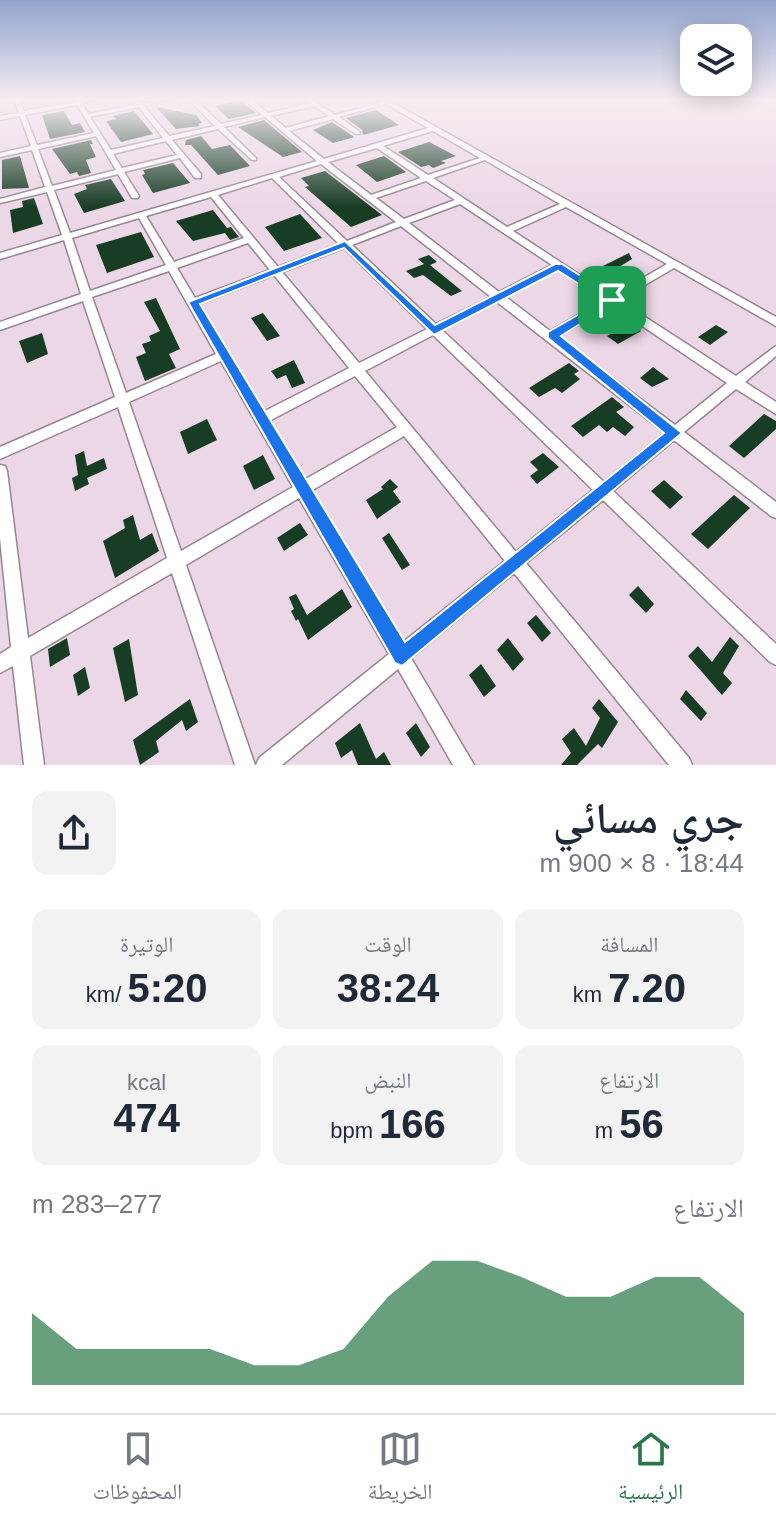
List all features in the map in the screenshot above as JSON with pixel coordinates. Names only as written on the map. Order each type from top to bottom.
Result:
[{"type":"street","points":[[28,136],[67,237],[245,765]]},
{"type":"street","points":[[0,155],[89,136]]},
{"type":"street","points":[[98,136],[135,196]]},
{"type":"street","points":[[164,136],[198,176]]},
{"type":"street","points":[[108,153],[180,136]]},
{"type":"street","points":[[229,136],[254,159]]},
{"type":"street","points":[[292,136],[776,511]]},
{"type":"street","points":[[0,256],[410,136]]},
{"type":"street","points":[[445,136],[776,322]]},
{"type":"street","points":[[377,145],[776,409]]},
{"type":"street","points":[[0,201],[181,156]]},
{"type":"street","points":[[372,197],[485,158]]},
{"type":"street","points":[[273,175],[776,656]]},
{"type":"street","points":[[212,193],[682,765]]},
{"type":"street","points":[[194,302],[460,201]]},
{"type":"street","points":[[506,231],[566,204]]},
{"type":"street","points":[[141,215],[263,418],[464,765]]},
{"type":"street","points":[[0,326],[250,239]]},
{"type":"street","points":[[552,335],[674,264]]},
{"type":"street","points":[[263,418],[558,266]]},
{"type":"street","points":[[266,765],[776,350]]},
{"type":"street","points":[[0,453],[224,355]]},
{"type":"street","points":[[0,664],[405,429]]},
{"type":"street","points":[[0,471],[4,547],[21,652],[34,765]]},
{"type":"building","points":[[116,136],[146,136],[121,142]]},
{"type":"building","points":[[201,136],[212,149],[230,145],[250,166],[218,175],[191,145],[185,145],[186,140]]},
{"type":"building","points":[[251,136],[283,136],[302,152],[283,157]]},
{"type":"building","points":[[322,136],[355,137],[333,143]]},
{"type":"building","points":[[91,140],[96,157],[86,160],[91,173],[79,176],[77,172],[70,174],[52,149]]},
{"type":"building","points":[[429,142],[456,156],[441,161],[446,163],[433,168],[429,165],[421,167],[398,152]]},
{"type":"building","points":[[20,156],[29,188],[2,189],[2,160]]},
{"type":"building","points":[[384,156],[406,172],[377,182],[356,165]]},
{"type":"building","points":[[173,163],[190,183],[153,193],[142,175],[145,174],[143,170]]},
{"type":"building","points":[[325,171],[382,215],[351,227],[305,187],[309,186],[301,178]]},
{"type":"building","points":[[111,179],[125,201],[84,213],[74,194],[87,189],[85,185]]},
{"type":"building","points":[[34,198],[43,224],[13,233],[10,210],[23,207],[22,201]]},
{"type":"building","points":[[213,210],[227,228],[231,227],[239,237],[230,240],[225,233],[193,241],[176,221]]},
{"type":"building","points":[[300,214],[322,238],[284,251],[265,227]]},
{"type":"building","points":[[141,232],[154,257],[107,273],[96,245]]},
{"type":"building","points":[[629,253],[632,259],[603,277],[593,271]]},
{"type":"building","points":[[429,255],[437,262],[430,265],[462,291],[451,296],[423,275],[414,278],[406,271],[424,264],[418,259]]},
{"type":"building","points":[[156,298],[180,349],[169,354],[176,368],[145,381],[136,357],[146,353],[142,344],[151,341],[149,336],[160,331],[144,302]]},
{"type":"building","points":[[263,313],[280,336],[267,341],[251,318]]},
{"type":"building","points":[[630,324],[641,331],[618,344],[607,336]]},
{"type":"building","points":[[716,325],[728,332],[710,345],[698,337]]},
{"type":"building","points":[[42,333],[48,354],[27,363],[19,341]]},
{"type":"building","points":[[294,360],[305,383],[292,388],[286,375],[277,379],[271,371]]},
{"type":"building","points":[[569,363],[579,371],[574,374],[580,379],[562,393],[555,388],[539,397],[529,388]]},
{"type":"building","points":[[653,367],[669,379],[652,387],[640,378]]},
{"type":"building","points":[[612,397],[624,407],[616,412],[634,427],[625,436],[613,427],[607,432],[599,425],[583,437],[571,426]]},
{"type":"building","points":[[764,414],[776,421],[776,429],[744,458],[729,446]]},
{"type":"building","points":[[207,419],[217,440],[188,454],[180,432]]},
{"type":"building","points":[[84,451],[87,466],[104,458],[107,469],[87,478],[89,484],[75,491],[72,478],[78,475],[75,455]]},
{"type":"building","points":[[543,453],[559,467],[537,484],[530,476],[538,470],[530,462]]},
{"type":"building","points":[[263,455],[275,479],[254,490],[243,466]]},
{"type":"building","points":[[390,479],[398,487],[393,491],[401,502],[377,519],[366,500],[383,489],[381,487]]},
{"type":"building","points":[[664,480],[683,497],[670,509],[651,491]]},
{"type":"building","points":[[734,495],[750,508],[708,549],[691,534]]},
{"type":"building","points":[[133,515],[140,540],[152,533],[159,551],[115,578],[103,541],[125,528],[123,520]]},
{"type":"building","points":[[300,523],[308,535],[284,551],[277,538]]},
{"type":"building","points":[[389,533],[410,565],[402,570],[382,538]]},
{"type":"building","points":[[638,586],[654,604],[646,613],[629,595]]},
{"type":"building","points":[[342,589],[352,607],[308,640],[291,611],[294,609],[289,597],[296,594],[307,615]]},
{"type":"building","points":[[536,615],[551,633],[542,642],[527,623]]},
{"type":"building","points":[[730,637],[739,646],[723,673],[732,683],[722,695],[688,656],[698,646],[712,662]]},
{"type":"building","points":[[67,638],[70,655],[50,667],[48,649]]},
{"type":"building","points":[[508,638],[524,659],[513,671],[497,650]]},
{"type":"building","points":[[129,639],[138,695],[125,702],[113,648]]},
{"type":"building","points":[[481,664],[496,686],[484,697],[469,675]]},
{"type":"building","points":[[85,667],[90,688],[78,696],[73,675]]},
{"type":"building","points":[[686,690],[707,713],[701,721],[680,699]]},
{"type":"building","points":[[190,699],[198,722],[186,731],[182,720],[156,741],[159,752],[140,765],[133,740]]},
{"type":"building","points":[[599,699],[618,722],[602,748],[598,744],[577,765],[561,765],[571,753],[562,739],[574,728],[586,746],[600,718],[592,708]]},
{"type":"building","points":[[360,723],[376,759],[384,752],[391,765],[358,765],[352,750],[341,758],[335,743]]},
{"type":"building","points":[[416,723],[430,747],[421,757],[406,733]]},
{"type":"route","points":[[345,244],[434,331],[558,266],[612,300],[552,335],[674,433],[402,656],[194,302],[345,244]]}]
